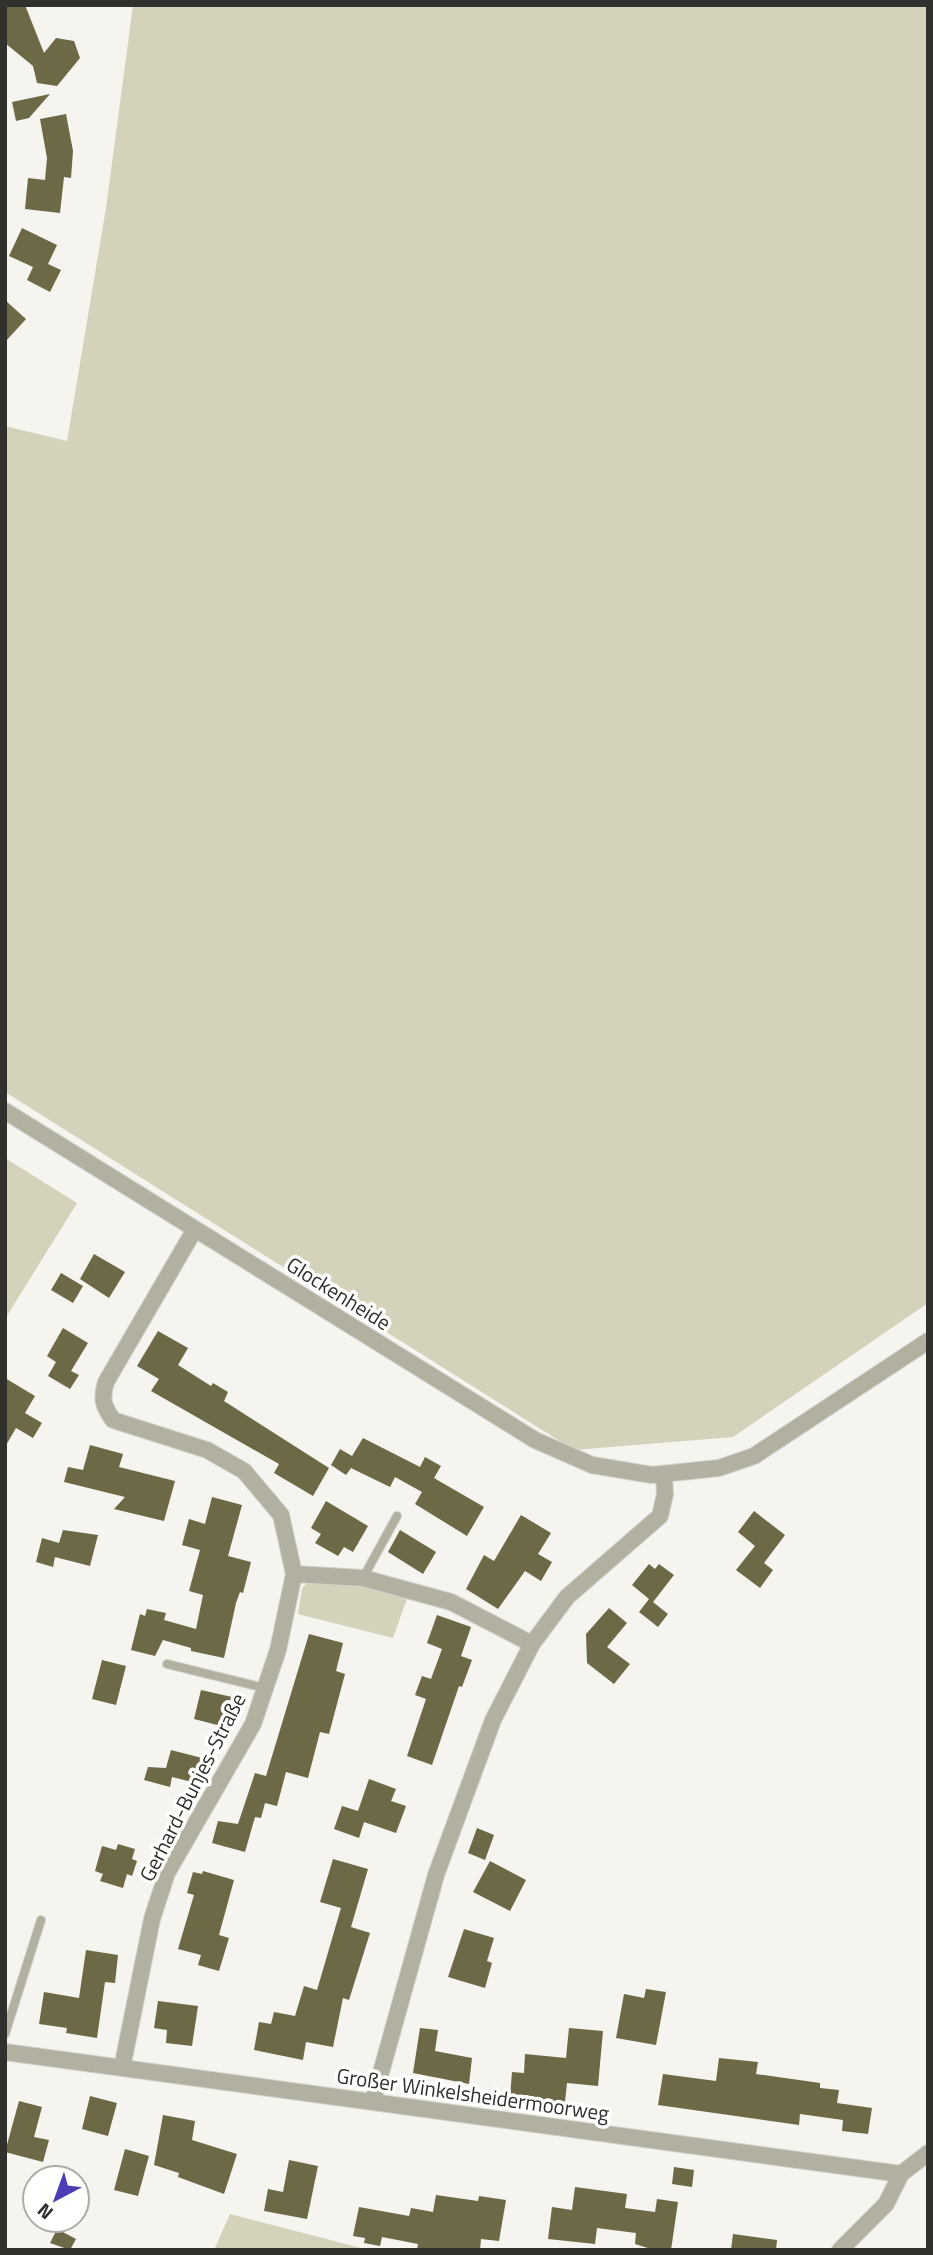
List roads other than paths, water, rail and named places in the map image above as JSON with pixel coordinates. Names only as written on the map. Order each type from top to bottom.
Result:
[{"type":"street","name":"Glockenheide","points":[[5,1111],[535,1440],[592,1465],[664,1475]]},
{"type":"street","name":"Gerhard-Bunjes-Straße","points":[[122,2068],[152,1919],[167,1873],[246,1736],[278,1650],[294,1574],[281,1515],[244,1471],[207,1450],[113,1420],[104,1409],[102,1396],[106,1382],[195,1229]]},
{"type":"street","points":[[373,2101],[436,1875],[493,1720],[532,1644],[567,1597],[660,1516],[665,1494],[664,1475],[719,1468],[754,1456],[928,1341]]},
{"type":"street","points":[[294,1574],[363,1578],[451,1601],[532,1644]]},
{"type":"street","name":"Großer Winkelsheidermoorweg","points":[[5,2052],[901,2174]]},
{"type":"street","points":[[839,2250],[886,2204],[901,2174],[928,2153]]},
{"type":"lane","points":[[363,1578],[397,1516]]},
{"type":"lane","name":"Gerhard-Bunjes-Straße","points":[[167,1664],[265,1688]]},
{"type":"lane","points":[[5,2034],[41,1920]]}]
